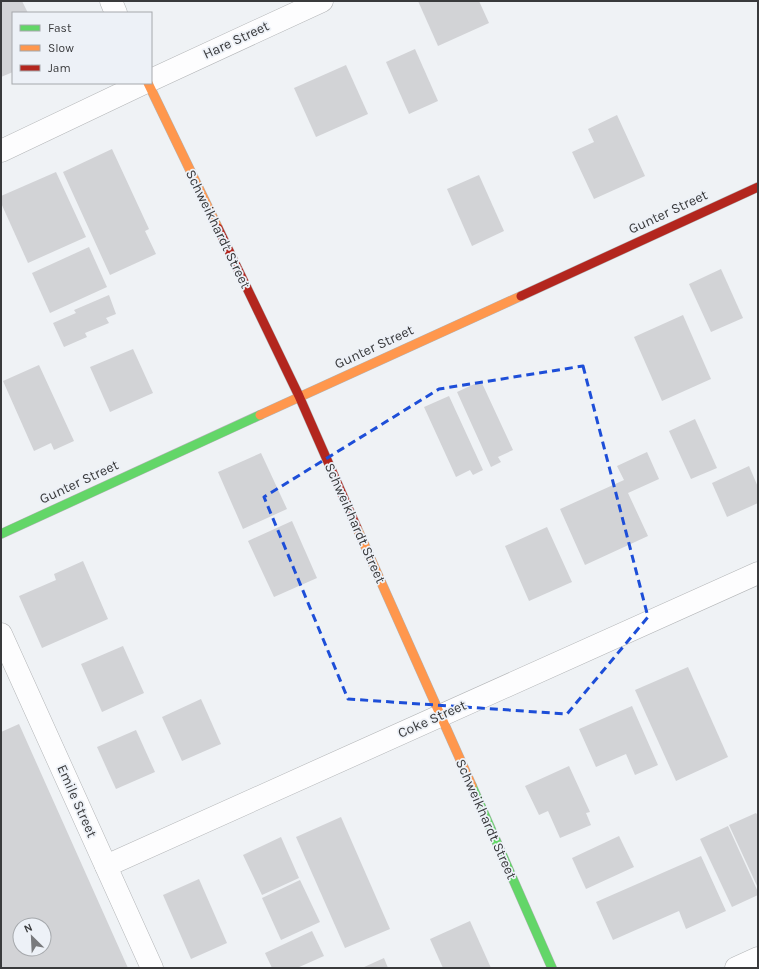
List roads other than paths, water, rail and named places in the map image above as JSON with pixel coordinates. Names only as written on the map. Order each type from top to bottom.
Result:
[{"type":"street","points":[[111,1],[116,12]]},
{"type":"street","name":"Hare Street","points":[[152,80],[322,1]]},
{"type":"street","points":[[1,151],[142,84]]},
{"type":"street","name":"Schweikhardt Street","points":[[148,84],[299,396],[552,968]]},
{"type":"street","name":"Gunter Street","points":[[1,534],[299,396],[758,187]]},
{"type":"street","name":"Coke Street","points":[[106,866],[758,573]]},
{"type":"street","name":"Emile Street","points":[[1,634],[152,968]]},
{"type":"street","points":[[736,968],[758,958]]}]
